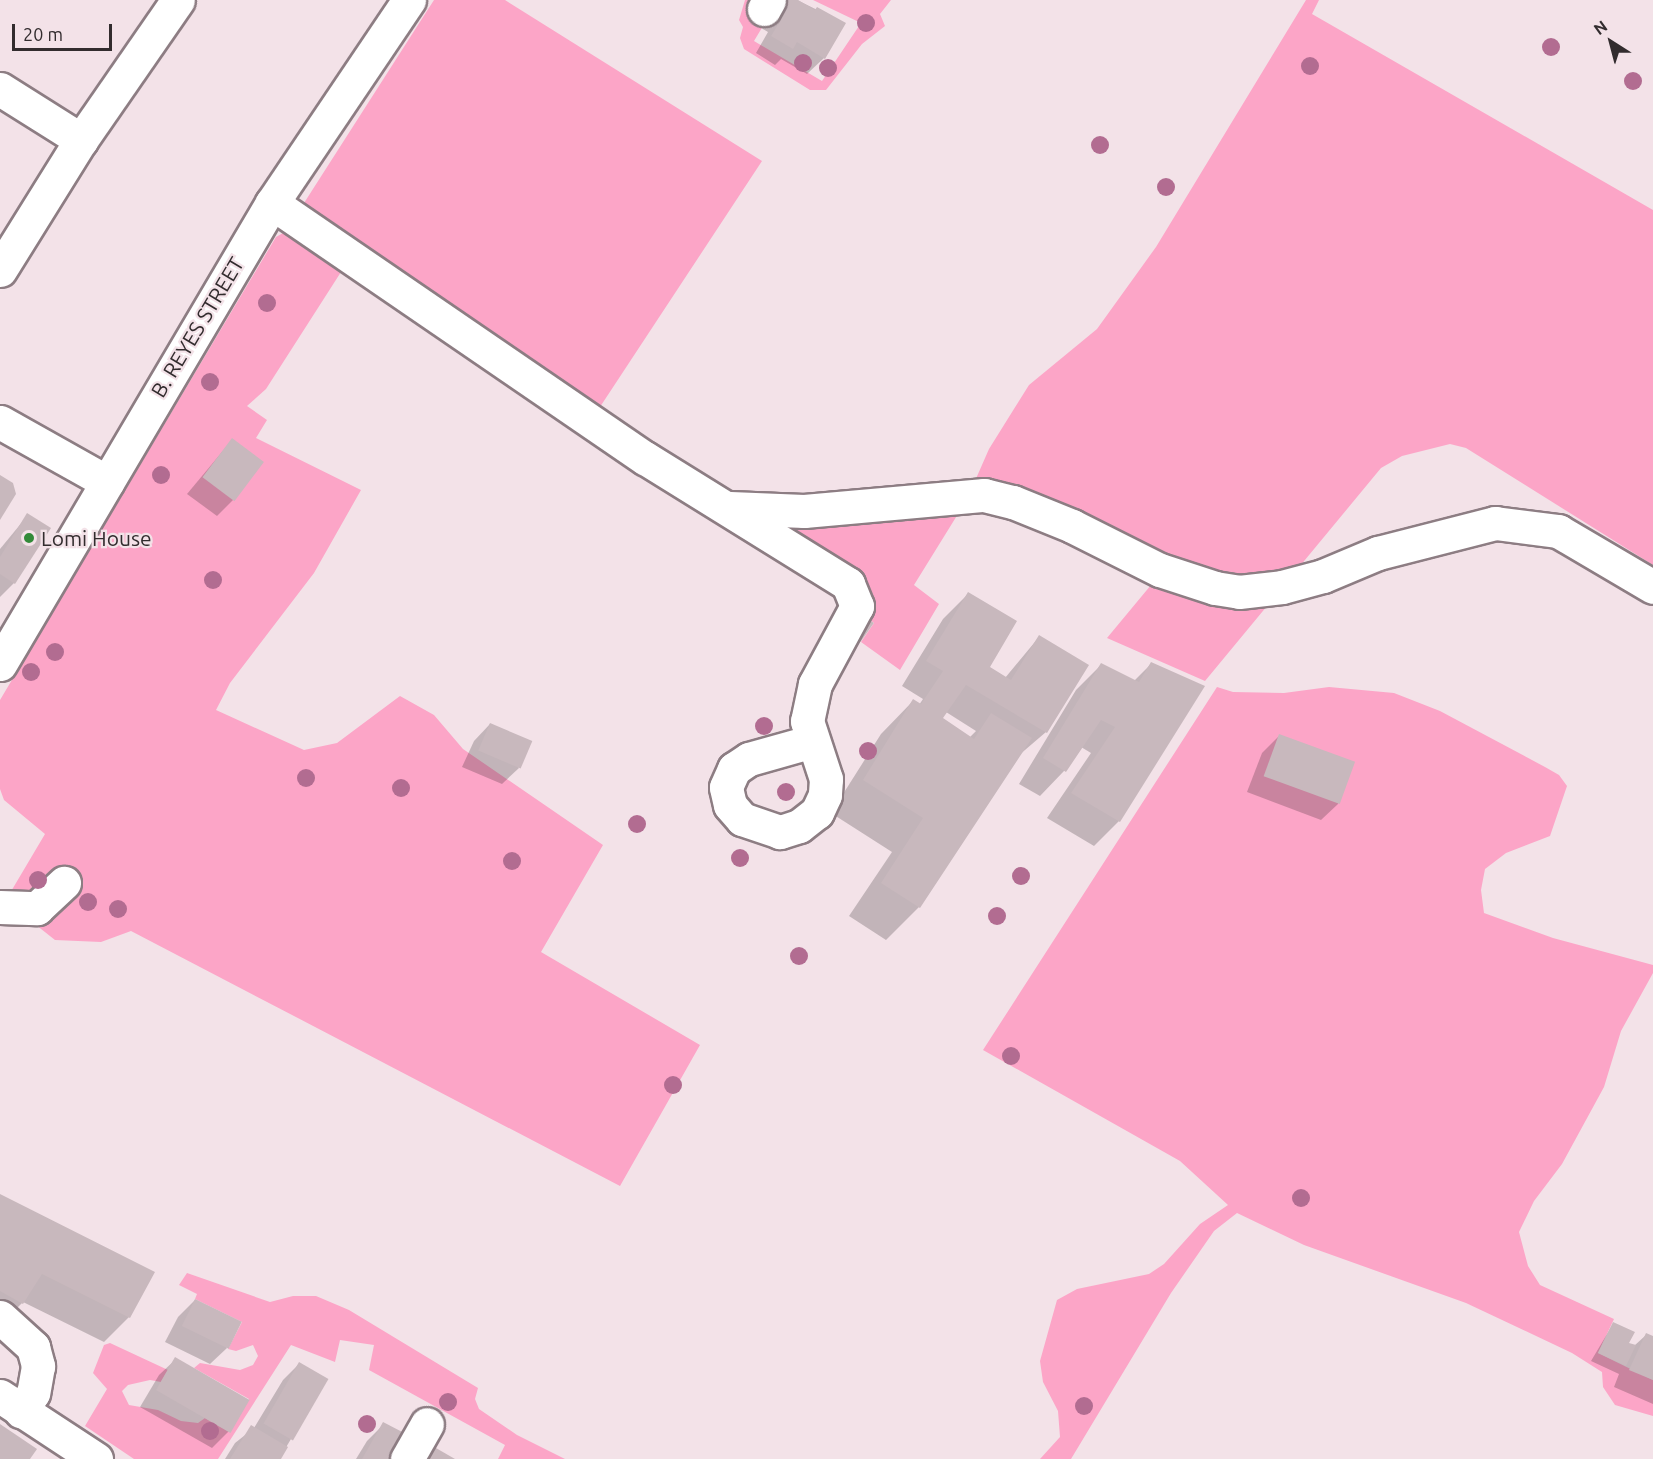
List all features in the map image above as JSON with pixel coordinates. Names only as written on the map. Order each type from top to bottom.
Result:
[{"type":"street","points":[[0,270],[81,140],[178,0]]},
{"type":"street","name":"B. REYES STREET","points":[[0,663],[272,203],[409,0]]},
{"type":"street","points":[[0,89],[81,140]]},
{"type":"street","points":[[272,203],[442,323],[645,458],[728,507],[838,578],[855,594],[857,606],[852,619],[809,704],[807,721],[813,741]]},
{"type":"street","points":[[0,422],[107,482]]},
{"type":"street","points":[[728,507],[804,511],[984,495],[1013,502],[1072,526],[1160,570],[1239,592],[1282,587],[1323,576],[1378,553],[1495,523],[1558,531],[1653,587]]},
{"type":"street","points":[[0,907],[38,908],[64,883]]},
{"type":"street","points":[[0,1317],[33,1347],[38,1366],[33,1392],[11,1404],[96,1459]]},
{"type":"street","points":[[407,1459],[427,1424]]},
{"type":"shaded area","points":[[434,0],[505,0],[762,161],[598,410],[737,496],[801,504],[971,490],[989,449],[1029,385],[1097,329],[1156,247],[1306,0],[1319,0],[1312,14],[1653,210],[1653,565],[1466,448],[1450,444],[1402,456],[1381,468],[1205,681],[1107,638],[1156,579],[1068,533],[966,501],[914,585],[939,604],[900,670],[861,642],[874,623],[849,604],[341,272],[266,389],[247,406],[267,420],[256,438],[361,490],[314,573],[230,683],[216,710],[304,750],[337,743],[400,696],[434,715],[463,749],[603,845],[541,952],[700,1045],[620,1186],[131,931],[101,942],[55,940],[31,921],[0,910],[45,834],[4,800],[0,789],[0,700],[276,237],[283,233],[296,235],[304,203]]},
{"type":"shaded area","points":[[745,0],[762,0],[750,18],[763,26],[754,41],[822,81],[861,23],[813,0],[891,0],[880,14],[885,26],[862,44],[826,90],[810,90],[744,49],[740,38],[743,27],[739,20]]},
{"type":"shaded area","points":[[1217,687],[1233,692],[1284,693],[1329,687],[1394,693],[1440,711],[1545,767],[1559,775],[1567,786],[1550,836],[1506,853],[1485,869],[1481,890],[1484,913],[1553,938],[1653,965],[1653,973],[1621,1031],[1604,1087],[1562,1164],[1534,1201],[1519,1232],[1528,1266],[1540,1285],[1614,1319],[1598,1353],[1653,1380],[1653,1416],[1615,1405],[1603,1387],[1602,1372],[1572,1353],[1466,1303],[1304,1245],[1237,1213],[1214,1231],[1171,1293],[1071,1459],[1040,1459],[1060,1437],[1058,1411],[1043,1382],[1040,1361],[1057,1300],[1077,1289],[1149,1274],[1164,1264],[1200,1224],[1228,1205],[1180,1161],[983,1050]]},
{"type":"shaded area","points":[[187,1273],[270,1302],[293,1296],[316,1296],[349,1310],[478,1388],[475,1399],[479,1409],[517,1435],[565,1459],[498,1459],[505,1445],[369,1370],[374,1345],[340,1340],[335,1362],[291,1345],[218,1459],[134,1459],[85,1426],[107,1389],[93,1373],[104,1345],[110,1343],[168,1370],[161,1382],[150,1380],[128,1385],[122,1391],[129,1405],[158,1410],[181,1421],[198,1423],[205,1418],[230,1432],[249,1399],[194,1368],[200,1363],[240,1370],[253,1365],[258,1356],[253,1345],[236,1351],[228,1349],[242,1322],[195,1299],[197,1294],[179,1285]]},
{"type":"building","points":[[779,0],[798,0],[815,10],[817,7],[846,23],[825,59],[797,42],[793,49],[771,36],[784,15],[773,9]]},
{"type":"building","points":[[232,438],[264,462],[234,501],[203,477]]},
{"type":"building","points":[[0,475],[13,483],[16,494],[0,520]]},
{"type":"building","points":[[27,513],[51,528],[15,584],[0,574],[0,557]]},
{"type":"building","points":[[968,592],[1017,621],[990,667],[1011,680],[1039,635],[1089,665],[1047,733],[966,685],[943,718],[974,739],[991,713],[1032,738],[920,908],[881,883],[923,818],[863,780],[913,699],[921,704],[943,671],[926,661]]},
{"type":"building","points":[[864,616],[874,623],[861,642],[851,635]]},
{"type":"building","points":[[1151,662],[1205,686],[1120,822],[1071,793],[1115,727],[1101,720],[1066,772],[1043,758],[1101,663],[1139,682]]},
{"type":"building","points":[[490,723],[532,741],[521,769],[478,751]]},
{"type":"building","points":[[1279,734],[1355,762],[1340,804],[1264,776]]},
{"type":"building","points":[[0,1194],[155,1272],[130,1318],[42,1274],[23,1304],[0,1291]]},
{"type":"building","points":[[195,1299],[242,1322],[229,1349],[182,1326]]},
{"type":"building","points":[[1613,1322],[1635,1332],[1629,1343],[1636,1345],[1626,1366],[1598,1353]]},
{"type":"building","points":[[1646,1333],[1653,1336],[1653,1380],[1629,1370]]},
{"type":"building","points":[[175,1357],[249,1400],[230,1433],[156,1390]]},
{"type":"building","points":[[299,1362],[328,1379],[293,1440],[264,1423]]},
{"type":"building","points":[[383,1422],[410,1436],[396,1459],[362,1459]]},
{"type":"building","points":[[0,1424],[37,1449],[30,1459],[0,1459]]},
{"type":"building","points":[[251,1425],[288,1447],[281,1459],[230,1459]]},
{"type":"building","points":[[429,1444],[455,1459],[421,1459]]},
{"type":"place","name":"Lomi House","points":[[29,538]]}]
